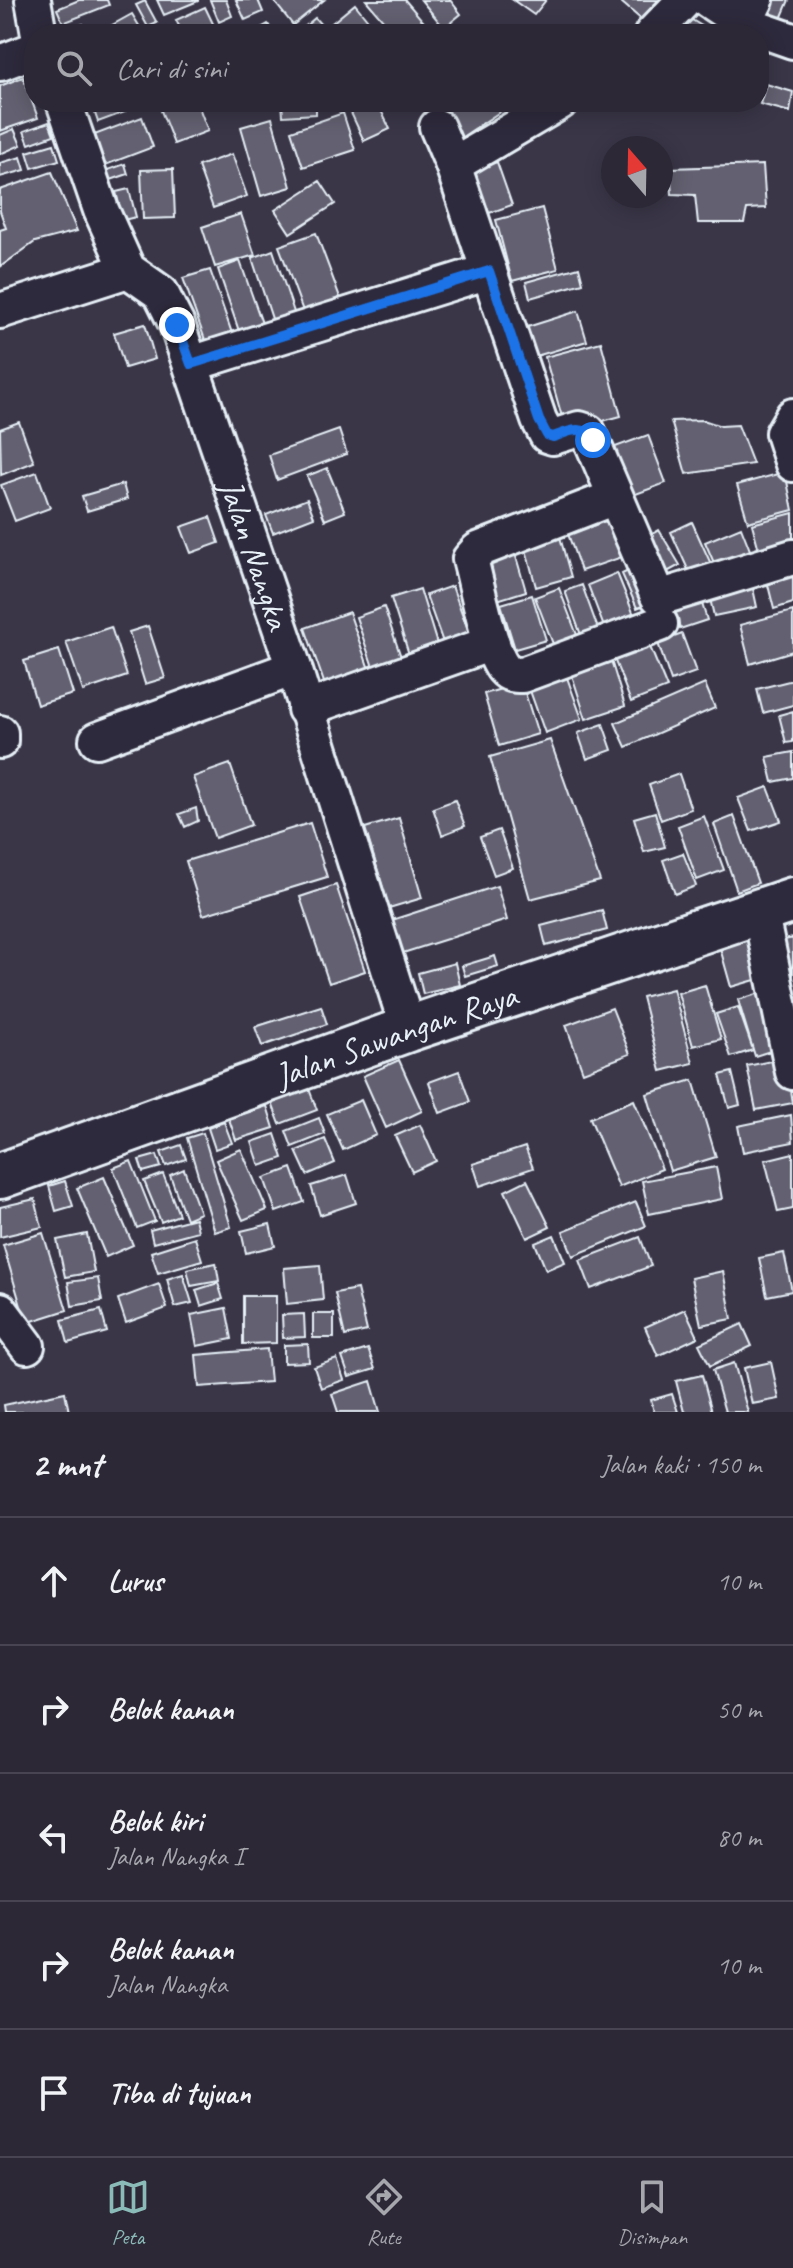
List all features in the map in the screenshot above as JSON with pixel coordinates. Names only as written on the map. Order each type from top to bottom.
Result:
[{"type":"highway","name":"Jalan Sawangan Raya","points":[[0,1176],[408,1029],[776,905]]},
{"type":"street","points":[[33,0],[37,24]]},
{"type":"street","points":[[662,24],[685,0]]},
{"type":"street","points":[[708,0],[750,12],[768,24]]},
{"type":"street","points":[[769,25],[793,41]]},
{"type":"street","points":[[0,63],[24,54]]},
{"type":"street","points":[[0,311],[128,270],[101,210],[67,112]]},
{"type":"street","points":[[453,165],[543,112]]},
{"type":"street","points":[[437,127],[453,165],[539,420],[547,435],[553,437],[579,429],[588,432],[658,596],[793,557]]},
{"type":"street","name":"Jalan Nangka","points":[[128,270],[161,293],[191,364],[294,668],[408,1029]]},
{"type":"street","points":[[191,364],[489,271]]},
{"type":"street","points":[[793,416],[783,433],[793,464]]},
{"type":"street","points":[[602,502],[471,555],[492,643],[502,668],[512,675],[522,675],[660,624]]},
{"type":"street","points":[[305,709],[492,643]]},
{"type":"street","points":[[97,740],[294,668]]},
{"type":"street","points":[[0,733],[0,741]]},
{"type":"street","points":[[776,905],[793,1072]]},
{"type":"street","points":[[0,1310],[27,1346]]},
{"type":"building","points":[[79,0],[107,0],[109,5],[63,23],[57,9]]},
{"type":"building","points":[[157,0],[198,0],[198,1],[164,15]]},
{"type":"building","points":[[210,0],[226,0],[232,16],[219,22]]},
{"type":"building","points":[[236,0],[258,0],[263,12],[245,20]]},
{"type":"building","points":[[273,0],[324,0],[294,24]]},
{"type":"building","points":[[366,0],[405,0],[425,24],[386,24]]},
{"type":"building","points":[[421,0],[450,0],[461,14],[449,24],[441,24]]},
{"type":"building","points":[[513,0],[546,0],[534,15]]},
{"type":"building","points":[[661,0],[643,21],[621,2]]},
{"type":"building","points":[[763,0],[789,0],[775,33],[769,31],[769,24],[753,24]]},
{"type":"building","points":[[145,1],[157,23],[146,24],[136,5]]},
{"type":"building","points":[[355,4],[371,24],[333,24]]},
{"type":"building","points":[[205,7],[213,24],[178,24],[176,20]]},
{"type":"building","points":[[132,14],[138,24],[114,24]]},
{"type":"building","points":[[682,14],[698,24],[676,24]]},
{"type":"building","points":[[23,77],[24,112],[36,112],[38,118],[0,131],[0,86]]},
{"type":"building","points":[[769,85],[793,92],[790,112],[769,106]]},
{"type":"building","points":[[94,112],[125,112],[98,122]]},
{"type":"building","points":[[162,112],[201,112],[208,131],[174,144]]},
{"type":"building","points":[[283,112],[316,112],[316,114],[283,116]]},
{"type":"building","points":[[351,112],[382,112],[390,129],[364,141]]},
{"type":"building","points":[[437,112],[500,112],[456,141]]},
{"type":"building","points":[[343,113],[355,150],[303,167],[291,131]]},
{"type":"building","points":[[142,117],[153,147],[100,167],[89,137]]},
{"type":"building","points":[[272,118],[291,187],[261,196],[241,127]]},
{"type":"building","points":[[49,122],[54,135],[29,144],[24,131]]},
{"type":"building","points":[[14,129],[21,145],[0,154],[0,135]]},
{"type":"building","points":[[54,144],[59,160],[32,168],[27,152]]},
{"type":"building","points":[[232,154],[247,196],[213,208],[198,166]]},
{"type":"building","points":[[21,157],[25,170],[0,177],[0,163]]},
{"type":"building","points":[[497,162],[512,205],[481,216],[467,172]]},
{"type":"building","points":[[125,164],[128,174],[105,182],[102,172]]},
{"type":"building","points":[[763,165],[766,208],[747,209],[744,223],[698,223],[695,195],[673,194],[673,168]]},
{"type":"building","points":[[173,169],[175,218],[143,219],[141,170]]},
{"type":"building","points":[[52,172],[77,231],[35,242],[0,267],[0,230],[6,228],[0,211],[0,190]]},
{"type":"building","points":[[320,181],[335,204],[290,233],[275,210]]},
{"type":"building","points":[[129,189],[136,217],[123,220],[116,192]]},
{"type":"building","points":[[542,208],[558,269],[512,281],[496,220]]},
{"type":"building","points":[[241,214],[255,255],[215,267],[202,227]]},
{"type":"building","points":[[316,233],[344,308],[307,322],[279,246]]},
{"type":"building","points":[[273,250],[299,327],[277,334],[252,258]]},
{"type":"building","points":[[240,261],[265,332],[242,340],[218,269]]},
{"type":"building","points":[[579,267],[583,283],[530,298],[526,282]]},
{"type":"building","points":[[210,270],[235,342],[209,351],[183,278]]},
{"type":"building","points":[[578,311],[587,341],[526,359],[518,330]]},
{"type":"building","points":[[145,324],[155,359],[125,368],[114,333]]},
{"type":"building","points":[[601,342],[621,416],[566,431],[545,357]]},
{"type":"building","points":[[703,420],[721,426],[738,425],[753,464],[686,474],[671,421]]},
{"type":"building","points":[[19,422],[34,462],[1,475],[0,429]]},
{"type":"building","points":[[339,430],[347,454],[277,480],[269,455]]},
{"type":"building","points":[[648,435],[666,483],[625,498],[607,450]]},
{"type":"building","points":[[327,468],[345,512],[325,520],[307,476]]},
{"type":"building","points":[[37,472],[50,508],[15,521],[1,485]]},
{"type":"building","points":[[785,472],[793,510],[748,522],[737,485]]},
{"type":"building","points":[[123,484],[127,499],[87,511],[82,496]]},
{"type":"building","points":[[307,499],[314,517],[273,533],[266,515]]},
{"type":"building","points":[[793,513],[793,553],[762,561],[752,524]]},
{"type":"building","points":[[614,515],[628,555],[581,571],[567,531]]},
{"type":"building","points":[[210,517],[219,543],[191,553],[181,527]]},
{"type":"building","points":[[692,522],[716,575],[695,585],[671,532]]},
{"type":"building","points":[[741,527],[755,563],[720,577],[705,542]]},
{"type":"building","points":[[659,530],[680,565],[660,576],[640,541]]},
{"type":"building","points":[[560,537],[571,577],[536,587],[525,546]]},
{"type":"building","points":[[512,543],[526,591],[497,600],[482,552]]},
{"type":"building","points":[[640,565],[656,601],[637,608],[622,574]]},
{"type":"building","points":[[793,567],[793,603],[774,609],[765,573]]},
{"type":"building","points":[[617,573],[634,615],[604,627],[588,585]]},
{"type":"building","points":[[751,579],[757,607],[714,616],[708,590]]},
{"type":"building","points":[[582,585],[598,629],[581,635],[565,591]]},
{"type":"building","points":[[452,586],[471,638],[445,648],[426,595]]},
{"type":"building","points":[[559,588],[577,635],[553,644],[535,597]]},
{"type":"building","points":[[420,589],[440,654],[412,664],[391,598]]},
{"type":"building","points":[[532,595],[546,640],[515,649],[501,604]]},
{"type":"building","points":[[700,597],[707,620],[680,629],[673,606]]},
{"type":"building","points":[[384,607],[404,666],[376,676],[356,617]]},
{"type":"building","points":[[793,611],[793,651],[750,664],[740,625]]},
{"type":"building","points":[[349,612],[371,675],[327,691],[305,628]]},
{"type":"building","points":[[148,626],[165,678],[145,684],[129,632]]},
{"type":"building","points":[[111,627],[127,676],[83,691],[66,642]]},
{"type":"building","points":[[682,634],[696,672],[671,681],[658,643]]},
{"type":"building","points":[[648,642],[667,688],[631,702],[613,656]]},
{"type":"building","points":[[59,650],[73,694],[37,705],[24,661]]},
{"type":"building","points":[[610,657],[625,706],[586,719],[570,669]]},
{"type":"building","points":[[565,672],[582,719],[545,733],[528,685]]},
{"type":"building","points":[[793,680],[793,705],[763,713],[757,689]]},
{"type":"building","points":[[522,683],[538,734],[499,746],[484,694]]},
{"type":"building","points":[[705,684],[715,708],[626,747],[615,723]]},
{"type":"building","points":[[793,711],[793,742],[786,743],[779,715]]},
{"type":"building","points":[[603,724],[612,750],[587,759],[578,733]]},
{"type":"building","points":[[550,740],[600,881],[530,899],[490,757]]},
{"type":"building","points":[[793,752],[793,778],[773,782],[767,757]]},
{"type":"building","points":[[230,764],[251,825],[215,838],[193,777]]},
{"type":"building","points":[[679,774],[691,809],[661,820],[649,785]]},
{"type":"building","points":[[768,787],[781,821],[751,831],[738,798]]},
{"type":"building","points":[[455,800],[465,826],[442,835],[433,808]]},
{"type":"building","points":[[196,808],[198,821],[185,827],[179,814]]},
{"type":"building","points":[[655,812],[665,847],[644,852],[634,818]]},
{"type":"building","points":[[704,816],[724,870],[697,880],[678,826]]},
{"type":"building","points":[[734,816],[758,883],[737,891],[714,824]]},
{"type":"building","points":[[399,818],[422,898],[389,908],[365,828]]},
{"type":"building","points":[[310,823],[327,877],[203,915],[186,861]]},
{"type":"building","points":[[499,830],[513,868],[494,875],[480,837]]},
{"type":"building","points":[[683,853],[696,886],[675,894],[663,860]]},
{"type":"building","points":[[336,885],[365,971],[329,983],[300,897]]},
{"type":"building","points":[[497,886],[507,920],[403,953],[392,920]]},
{"type":"building","points":[[602,910],[607,930],[546,946],[541,926]]},
{"type":"building","points":[[759,937],[769,976],[731,987],[720,948]]},
{"type":"building","points":[[793,938],[793,984],[781,987],[771,943]]},
{"type":"building","points":[[495,956],[498,966],[465,976],[462,966]]},
{"type":"building","points":[[455,963],[460,985],[423,994],[418,973]]},
{"type":"building","points":[[705,985],[721,1039],[693,1046],[678,993]]},
{"type":"building","points":[[673,989],[693,1063],[661,1071],[642,997]]},
{"type":"building","points":[[770,990],[786,1046],[755,1056],[738,1000]]},
{"type":"building","points":[[321,1006],[327,1024],[262,1046],[255,1027]]},
{"type":"building","points":[[738,1007],[753,1050],[731,1057],[716,1014]]},
{"type":"building","points":[[612,1008],[630,1054],[583,1072],[566,1025]]},
{"type":"building","points":[[786,1058],[793,1103],[756,1110],[747,1066]]},
{"type":"building","points":[[399,1060],[422,1111],[386,1128],[363,1076]]},
{"type":"building","points":[[459,1071],[470,1102],[440,1113],[429,1082]]},
{"type":"building","points":[[732,1072],[740,1105],[729,1108],[720,1075]]},
{"type":"building","points":[[693,1080],[716,1157],[670,1171],[647,1094]]},
{"type":"building","points":[[309,1089],[317,1110],[280,1124],[272,1103]]},
{"type":"building","points":[[361,1100],[376,1135],[343,1150],[327,1114]]},
{"type":"building","points":[[634,1100],[662,1169],[619,1187],[590,1118]]},
{"type":"building","points":[[267,1106],[274,1128],[236,1140],[229,1119]]},
{"type":"building","points":[[791,1115],[793,1142],[743,1152],[738,1126]]},
{"type":"building","points":[[319,1118],[325,1134],[292,1147],[286,1131]]},
{"type":"building","points":[[224,1122],[232,1143],[215,1149],[208,1128]]},
{"type":"building","points":[[420,1125],[436,1161],[412,1172],[395,1136]]},
{"type":"building","points":[[203,1133],[231,1227],[215,1232],[187,1138]]},
{"type":"building","points":[[275,1134],[283,1158],[260,1166],[252,1142]]},
{"type":"building","points":[[325,1139],[335,1163],[307,1175],[296,1151]]},
{"type":"building","points":[[181,1145],[186,1159],[166,1166],[161,1152]]},
{"type":"building","points":[[525,1147],[533,1168],[480,1186],[473,1164]]},
{"type":"building","points":[[241,1149],[267,1210],[243,1220],[216,1160]]},
{"type":"building","points":[[793,1153],[793,1209],[778,1212],[765,1160]]},
{"type":"building","points":[[157,1155],[161,1167],[143,1172],[139,1160]]},
{"type":"building","points":[[131,1161],[155,1221],[137,1228],[113,1168]]},
{"type":"building","points":[[716,1167],[722,1199],[649,1214],[642,1181]]},
{"type":"building","points":[[292,1168],[304,1202],[276,1212],[264,1178]]},
{"type":"building","points":[[184,1169],[200,1213],[186,1219],[170,1175]]},
{"type":"building","points":[[163,1174],[179,1215],[161,1222],[144,1181]]},
{"type":"building","points":[[347,1175],[356,1203],[320,1215],[311,1186]]},
{"type":"building","points":[[104,1177],[133,1245],[106,1257],[77,1188]]},
{"type":"building","points":[[527,1180],[550,1227],[527,1238],[505,1191]]},
{"type":"building","points":[[65,1181],[73,1206],[56,1211],[49,1186]]},
{"type":"building","points":[[35,1199],[42,1227],[0,1237],[0,1207]]},
{"type":"building","points":[[636,1202],[646,1226],[573,1256],[563,1231]]},
{"type":"building","points":[[195,1218],[198,1231],[153,1243],[150,1230]]},
{"type":"building","points":[[270,1224],[275,1246],[246,1253],[241,1231]]},
{"type":"building","points":[[43,1233],[67,1310],[26,1323],[3,1245]]},
{"type":"building","points":[[87,1234],[94,1272],[65,1277],[57,1240]]},
{"type":"building","points":[[554,1235],[565,1262],[546,1270],[535,1243]]},
{"type":"building","points":[[640,1237],[651,1266],[591,1289],[580,1260]]},
{"type":"building","points":[[195,1238],[202,1260],[158,1273],[151,1252]]},
{"type":"building","points":[[784,1253],[792,1291],[767,1296],[759,1258]]},
{"type":"building","points":[[216,1263],[219,1281],[191,1286],[187,1269]]},
{"type":"building","points":[[320,1265],[323,1300],[287,1304],[284,1268]]},
{"type":"building","points":[[723,1271],[732,1319],[701,1325],[691,1278]]},
{"type":"building","points":[[183,1274],[192,1303],[175,1307],[167,1279]]},
{"type":"building","points":[[98,1278],[102,1301],[72,1306],[68,1282]]},
{"type":"building","points":[[218,1283],[223,1299],[201,1306],[196,1290]]},
{"type":"building","points":[[159,1284],[167,1308],[126,1323],[118,1299]]},
{"type":"building","points":[[357,1289],[367,1331],[345,1336],[335,1293]]},
{"type":"building","points":[[243,1296],[276,1296],[276,1343],[243,1344]]},
{"type":"building","points":[[226,1308],[232,1339],[197,1346],[191,1315]]},
{"type":"building","points":[[685,1309],[698,1337],[658,1356],[645,1327]]},
{"type":"building","points":[[101,1310],[107,1332],[68,1343],[62,1320]]},
{"type":"building","points":[[304,1314],[305,1337],[283,1338],[282,1315]]},
{"type":"building","points":[[313,1314],[334,1314],[334,1338],[313,1338]]},
{"type":"building","points":[[742,1324],[752,1346],[710,1366],[699,1344]]},
{"type":"building","points":[[308,1344],[309,1362],[284,1363],[284,1345]]},
{"type":"building","points":[[267,1349],[270,1382],[199,1387],[196,1355]]},
{"type":"building","points":[[368,1349],[375,1369],[349,1377],[342,1357]]},
{"type":"building","points":[[337,1359],[344,1380],[321,1388],[314,1367]]},
{"type":"building","points":[[771,1362],[779,1399],[752,1404],[744,1368]]},
{"type":"building","points":[[734,1363],[748,1412],[725,1412],[713,1370]]},
{"type":"building","points":[[702,1375],[712,1412],[684,1412],[676,1381]]},
{"type":"building","points":[[371,1381],[380,1412],[338,1412],[332,1394]]},
{"type":"building","points":[[65,1392],[69,1412],[5,1412],[4,1405]]},
{"type":"building","points":[[672,1394],[678,1412],[654,1412],[651,1400]]},
{"type":"route","points":[[177,325],[191,364],[489,271],[539,420],[547,435],[553,437],[579,429],[588,432],[593,440]]}]
